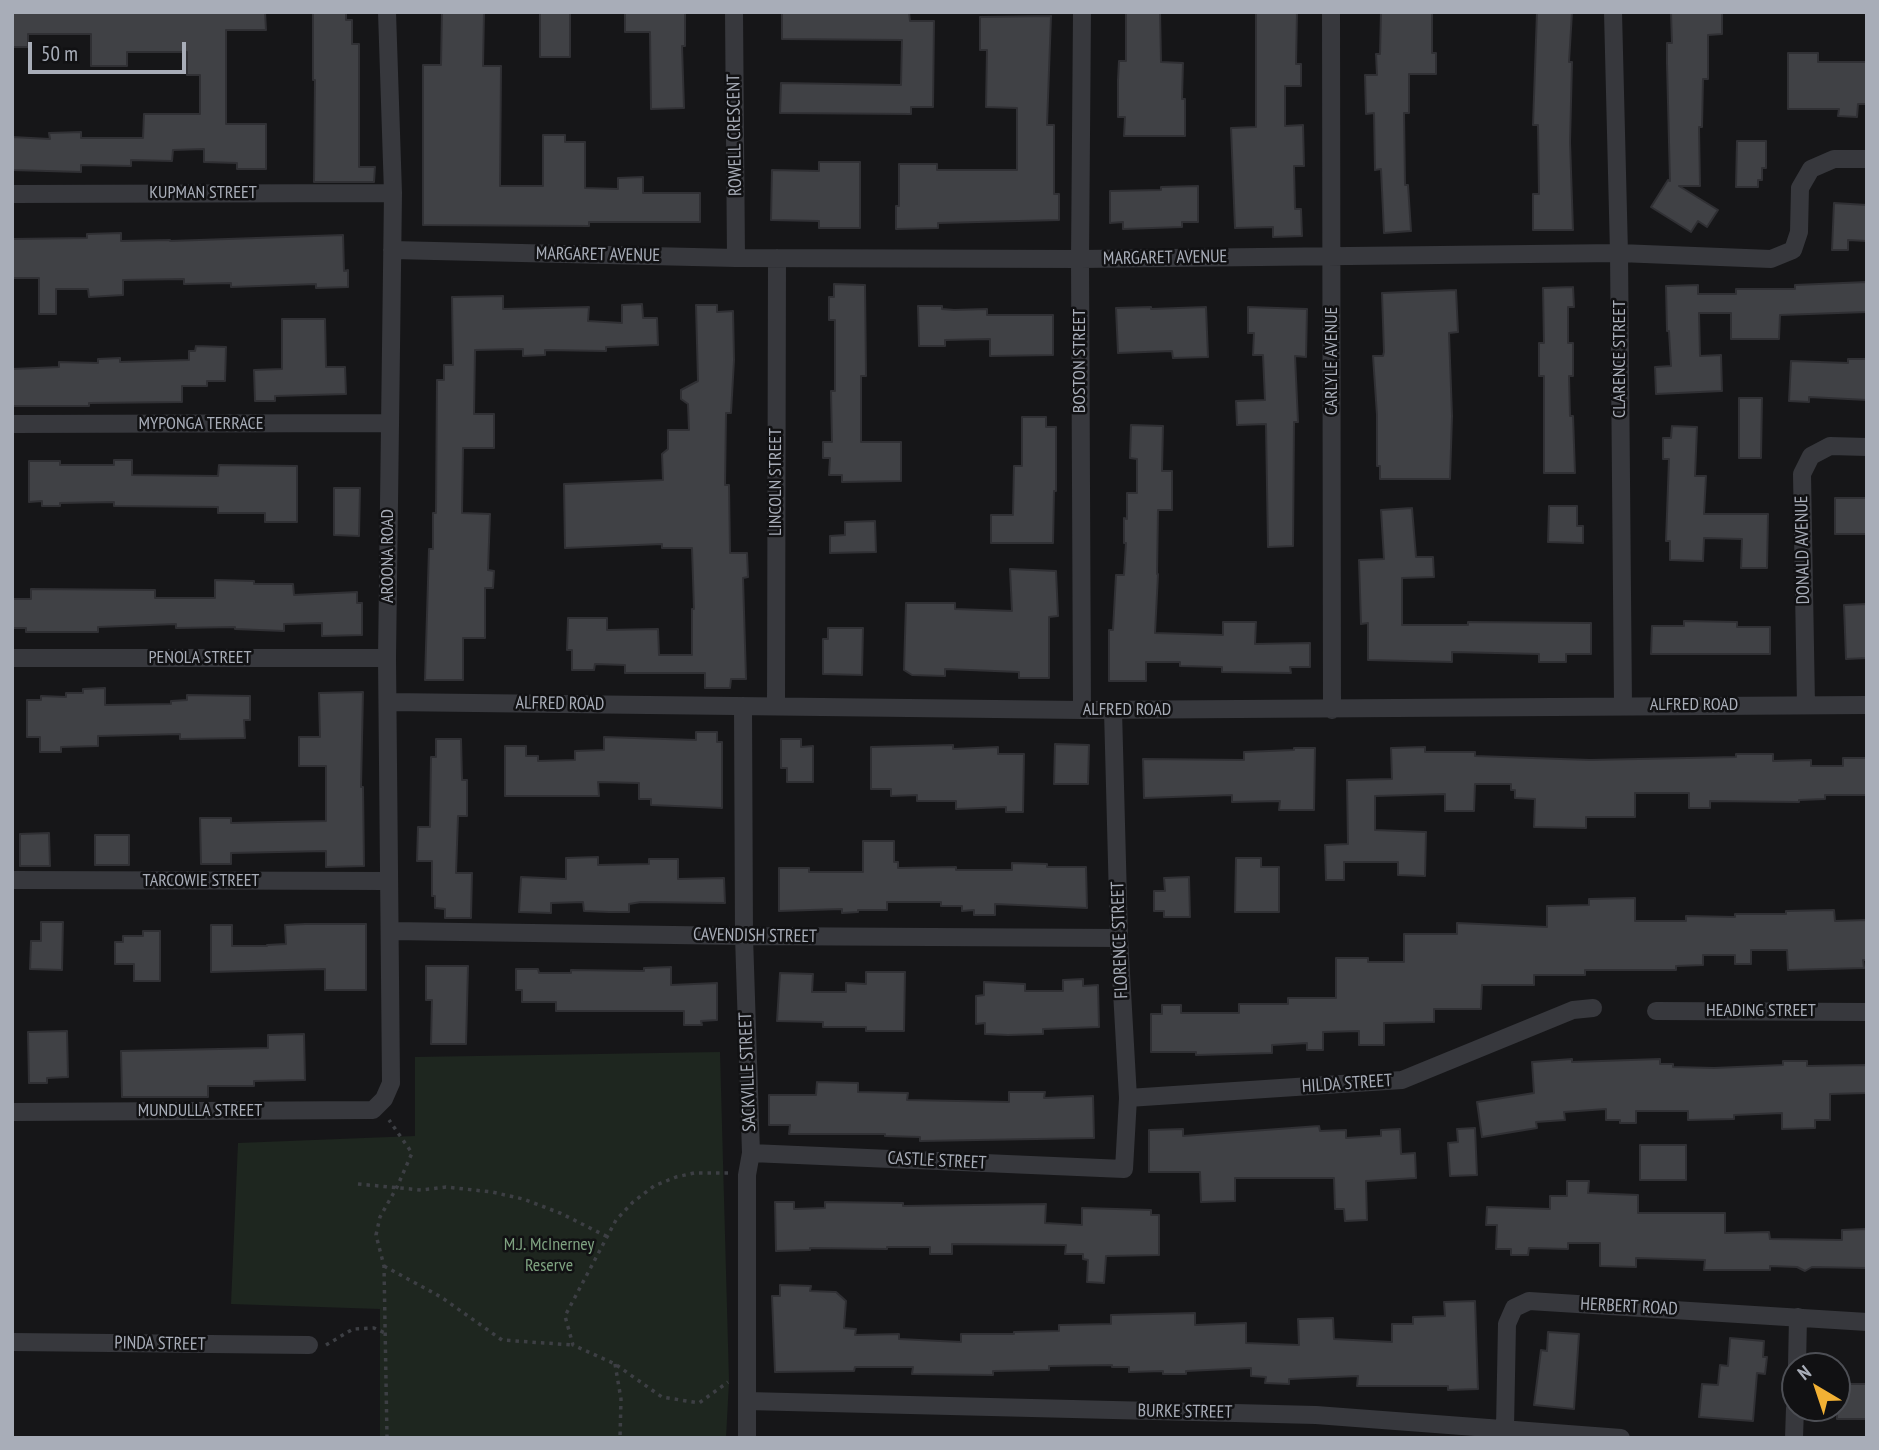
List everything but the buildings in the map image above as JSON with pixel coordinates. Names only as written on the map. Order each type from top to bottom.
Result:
[{"type":"street","name":"AROONA ROAD","points":[[382,1102],[391,1083],[387,658],[393,193],[387,12]]},
{"type":"street","name":"ROWELL CRESCENT","points":[[734,12],[736,258]]},
{"type":"street","name":"BOSTON STREET","points":[[1082,12],[1082,710]]},
{"type":"street","name":"CARLYLE AVENUE","points":[[1332,12],[1332,710]]},
{"type":"street","name":"CLARENCE STREET","points":[[1614,12],[1623,706]]},
{"type":"street","name":"MARGARET AVENUE","points":[[392,250],[736,258],[1080,259],[1619,253],[1771,259],[1793,250],[1799,232],[1800,188],[1811,169],[1833,159],[1867,159]]},
{"type":"street","name":"KUPMAN STREET","points":[[12,194],[393,193]]},
{"type":"street","name":"LINCOLN STREET","points":[[776,705],[777,258]]},
{"type":"street","name":"MYPONGA TERRACE","points":[[12,424],[389,424]]},
{"type":"street","name":"DONALD AVENUE","points":[[1806,705],[1802,474],[1811,456],[1830,446],[1867,447]]},
{"type":"street","name":"PENOLA STREET","points":[[12,658],[387,658]]},
{"type":"street","name":"ALFRED ROAD","points":[[388,702],[1082,710],[1867,705]]},
{"type":"street","name":"SACKVILLE STREET","points":[[743,706],[744,936],[751,1153],[747,1175],[747,1438]]},
{"type":"street","name":"FLORENCE STREET","points":[[1113,710],[1119,938],[1128,1098],[1124,1169]]},
{"type":"street","name":"TARCOWIE STREET","points":[[12,880],[389,880]]},
{"type":"street","name":"CAVENDISH STREET","points":[[391,930],[744,936],[1119,938]]},
{"type":"street","name":"HILDA STREET","points":[[1128,1098],[1402,1080],[1573,1010],[1593,1008]]},
{"type":"street","name":"HEADING STREET","points":[[1656,1011],[1867,1012]]},
{"type":"street","name":"MUNDULLA STREET","points":[[12,1112],[373,1110],[382,1102]]},
{"type":"street","name":"CASTLE STREET","points":[[751,1153],[1124,1169]]},
{"type":"street","name":"HERBERT ROAD","points":[[1504,1428],[1507,1324],[1514,1308],[1530,1301],[1867,1322]]},
{"type":"street","points":[[1797,1352],[1798,1317]]},
{"type":"street","name":"PINDA STREET","points":[[12,1342],[309,1345]]},
{"type":"street","name":"BURKE STREET","points":[[747,1401],[1316,1415],[1621,1438]]},
{"type":"path","points":[[382,1102],[412,1153],[397,1188],[380,1217],[376,1235],[384,1266],[387,1438]]},
{"type":"path","points":[[573,1345],[565,1316],[616,1220],[633,1202],[654,1186],[676,1177],[694,1173],[747,1175]]},
{"type":"path","points":[[358,1184],[421,1190],[446,1187],[492,1192],[523,1199],[560,1213],[608,1237]]},
{"type":"path","points":[[384,1266],[441,1297],[502,1340],[573,1345],[615,1364],[662,1397],[699,1403],[729,1381],[747,1378]]},
{"type":"path","points":[[309,1345],[329,1345],[353,1329],[374,1328],[385,1332]]},
{"type":"path","points":[[615,1364],[621,1399],[620,1438]]},
{"type":"green space","name":"M.J. McInerney Reserve","points":[[720,1052],[729,1381],[726,1438],[380,1438],[380,1309],[231,1304],[238,1143],[415,1136],[415,1057]]}]
